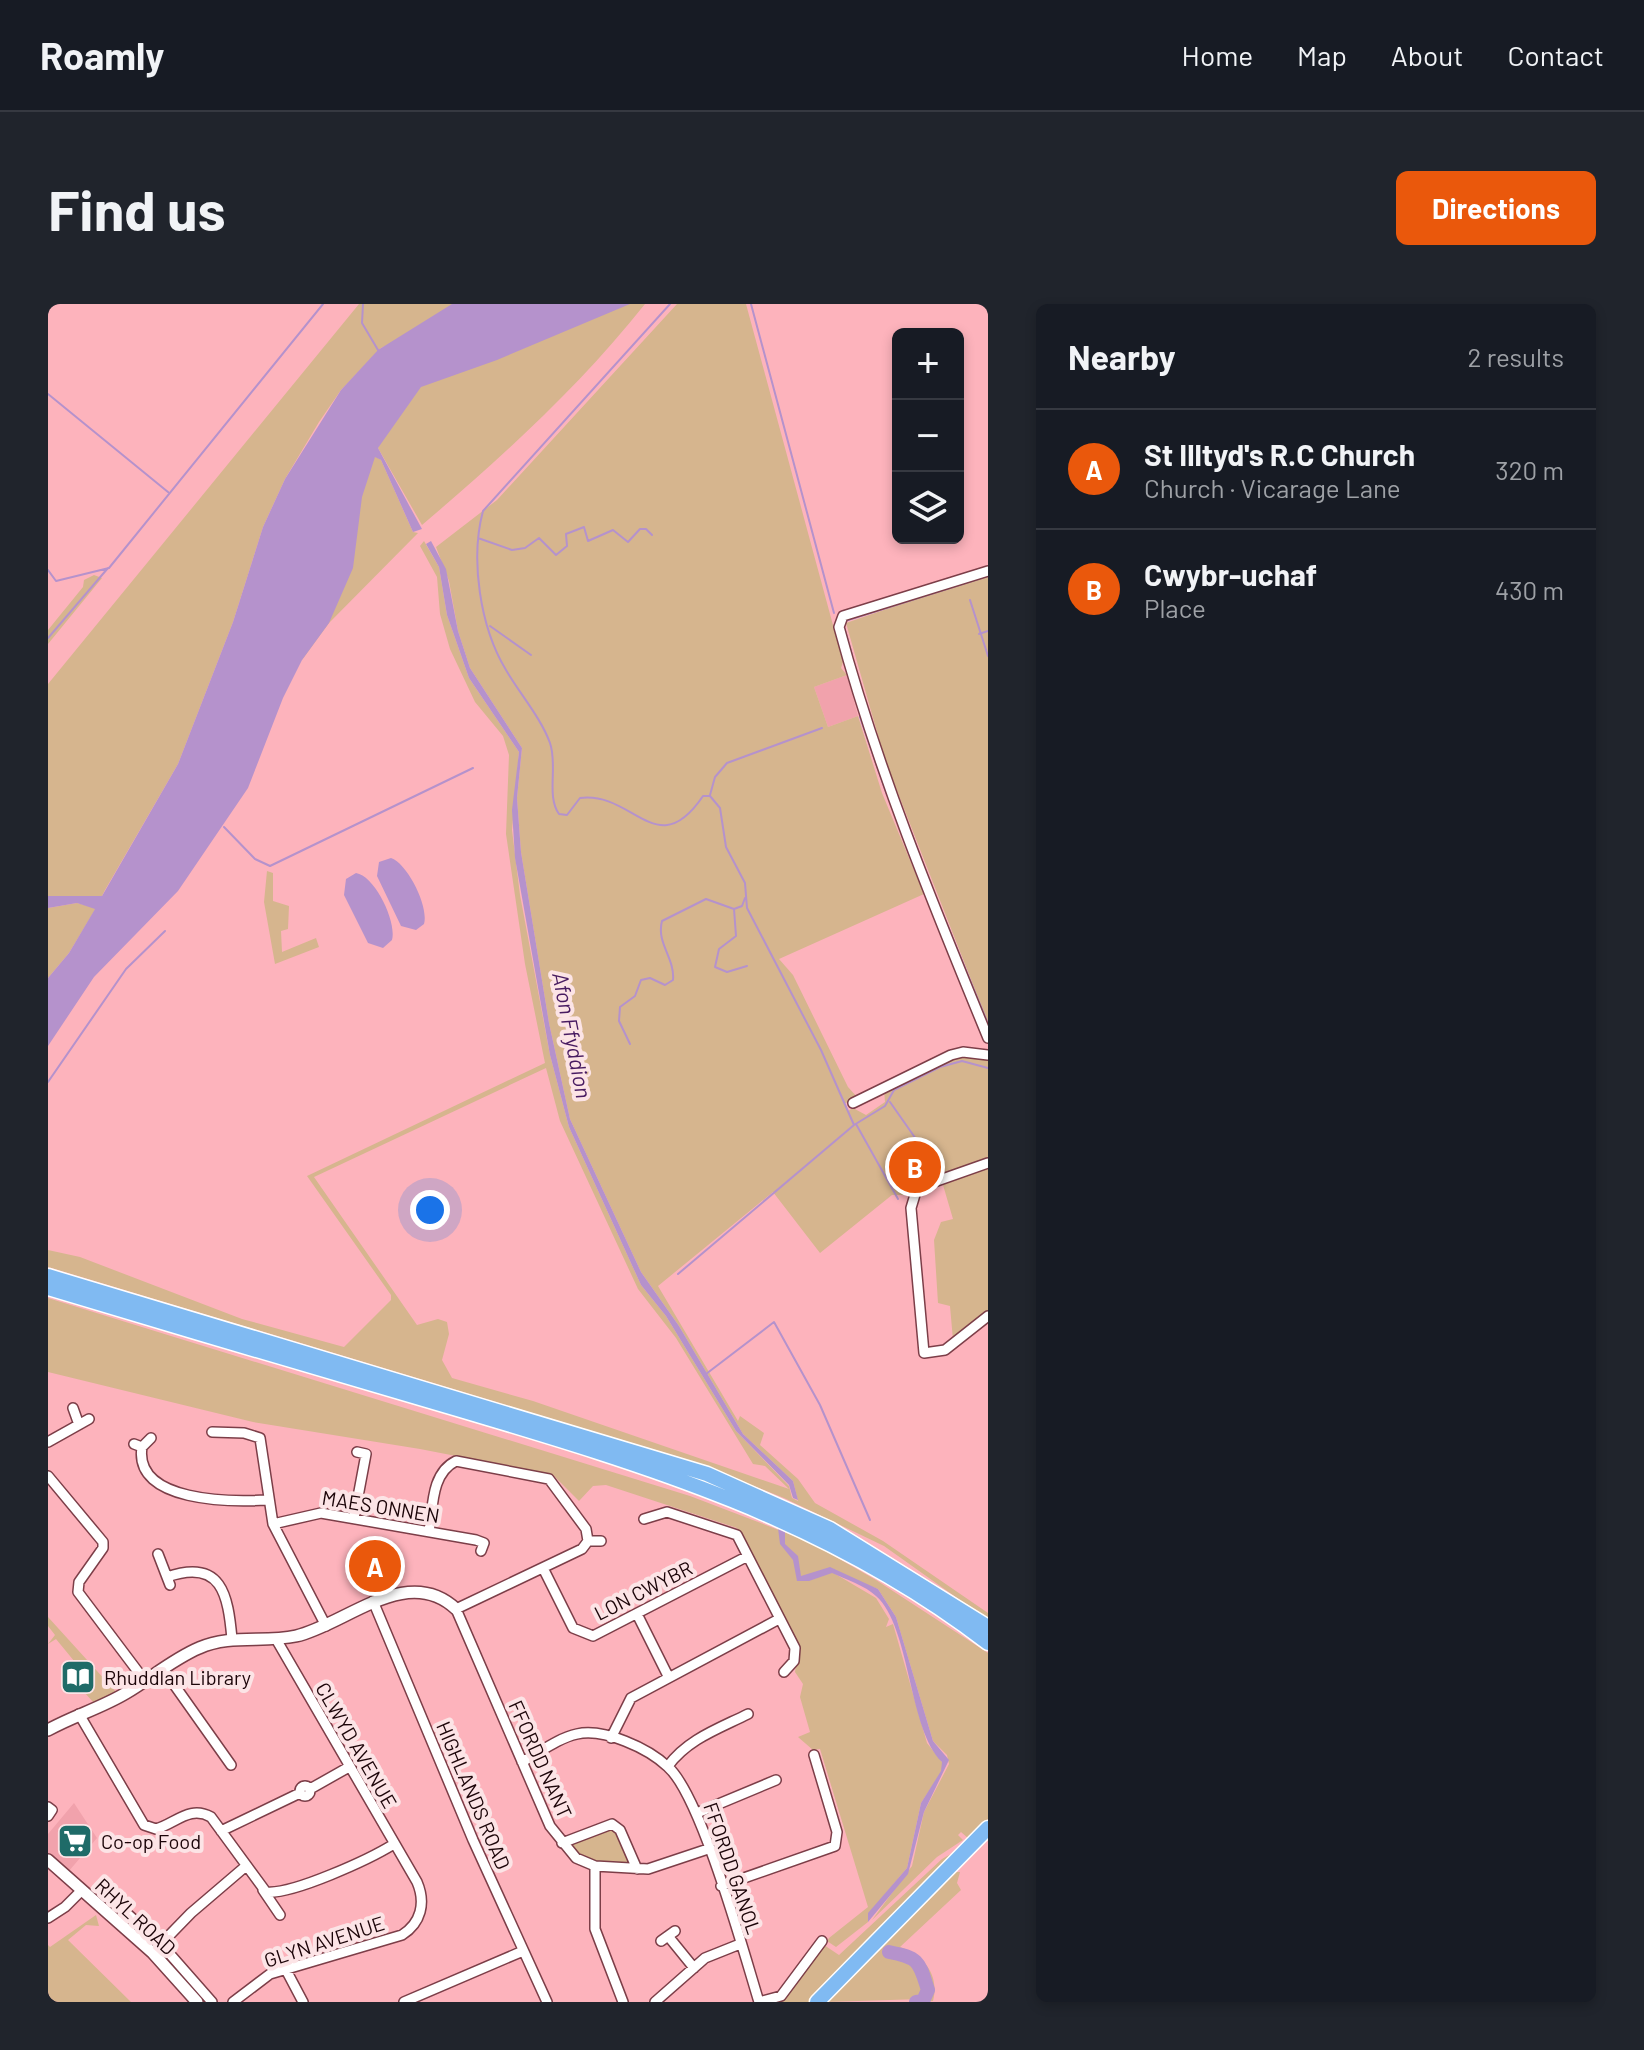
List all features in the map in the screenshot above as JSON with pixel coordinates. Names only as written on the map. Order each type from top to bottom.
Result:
[{"type":"main road","points":[[48,1276],[707,1474],[830,1529],[988,1627]]},
{"type":"main road","points":[[48,1288],[701,1485],[809,1531],[988,1643]]},
{"type":"main road","points":[[817,2002],[988,1828]]},
{"type":"street","points":[[988,571],[843,616],[839,627],[863,715],[891,796],[988,1038]]},
{"type":"street","points":[[853,1103],[951,1055],[963,1052],[988,1055]]},
{"type":"street","points":[[988,1163],[917,1188],[911,1208],[924,1353],[945,1350],[988,1316]]},
{"type":"street","points":[[73,1408],[78,1422]]},
{"type":"street","points":[[48,1442],[78,1422],[89,1419]]},
{"type":"street","points":[[212,1432],[244,1433],[260,1438],[273,1524],[326,1626]]},
{"type":"street","points":[[151,1438],[138,1446],[142,1461],[152,1475],[175,1492],[228,1503],[267,1500]]},
{"type":"street","points":[[354,1518],[363,1450]]},
{"type":"street","points":[[48,1730],[145,1681],[196,1649],[232,1639],[276,1639],[326,1626],[373,1601],[415,1593],[441,1599],[456,1609],[582,1549],[588,1541],[586,1529],[568,1500],[549,1479],[456,1461],[445,1466],[438,1477],[429,1532]]},
{"type":"street","points":[[48,1476],[103,1542],[103,1548],[79,1582],[78,1592],[145,1681]]},
{"type":"street","points":[[648,1515],[667,1512],[733,1531],[795,1648],[789,1671]]},
{"type":"street","name":"MAES ONNEN","points":[[273,1524],[312,1513],[429,1532],[494,1548]]},
{"type":"street","points":[[588,1541],[601,1541]]},
{"type":"street","points":[[158,1554],[168,1581],[201,1572],[221,1586],[229,1607],[232,1639]]},
{"type":"street","name":"LON CWYBR","points":[[543,1568],[562,1610],[579,1632],[593,1636],[746,1557]]},
{"type":"street","name":"HIGHLANDS ROAD","points":[[373,1601],[547,2002]]},
{"type":"street","name":"FFORDD NANT","points":[[456,1609],[545,1816],[576,1858],[595,1866]]},
{"type":"street","points":[[637,1614],[668,1676]]},
{"type":"street","points":[[611,1738],[631,1698],[779,1619]]},
{"type":"street","name":"CLWYD AVENUE","points":[[276,1639],[408,1867]]},
{"type":"street","points":[[163,1669],[231,1765]]},
{"type":"street","points":[[79,1714],[144,1825],[156,1829],[192,1812],[201,1811],[221,1831],[280,1915]]},
{"type":"street","points":[[522,1762],[576,1734],[611,1738],[668,1766],[680,1750],[748,1714]]},
{"type":"street","points":[[732,1722],[741,1721],[744,1725]]},
{"type":"street","points":[[721,1886],[835,1846],[837,1832],[813,1762]]},
{"type":"street","name":"FFORDD GANOL","points":[[668,1766],[697,1813],[759,2002]]},
{"type":"street","points":[[221,1831],[349,1767]]},
{"type":"street","points":[[697,1813],[762,1790],[776,1780]]},
{"type":"street","points":[[48,1807],[52,1810],[48,1816]]},
{"type":"street","points":[[562,1843],[612,1824],[620,1830],[637,1869]]},
{"type":"street","points":[[258,1883],[266,1892],[281,1891],[358,1864],[394,1844]]},
{"type":"street","points":[[623,2002],[595,1929],[595,1866],[637,1869],[657,1866],[708,1849]]},
{"type":"street","name":"RHYL ROAD","points":[[48,1860],[157,1949],[197,2002]]},
{"type":"street","points":[[157,1949],[191,1913],[246,1866]]},
{"type":"street","name":"GLYN AVENUE","points":[[233,2002],[270,1974],[387,1941],[408,1931],[419,1917],[422,1897],[408,1867]]},
{"type":"street","points":[[48,1918],[82,1890]]},
{"type":"street","points":[[111,1899],[212,2002]]},
{"type":"street","points":[[668,1936],[694,1968]]},
{"type":"street","points":[[759,2002],[781,1996],[818,1942]]},
{"type":"street","points":[[655,2002],[714,1952],[740,1944]]},
{"type":"street","points":[[404,2002],[426,1998],[523,1951]]},
{"type":"street","points":[[285,1968],[303,2002]]},
{"type":"shaded area","points":[[359,304],[476,304],[381,348],[341,390],[285,479],[263,527],[233,622],[178,764],[102,896],[48,896],[48,684]]},
{"type":"shaded area","points":[[452,304],[630,304],[497,360],[421,387],[378,448],[422,529],[413,532],[381,460],[375,457],[362,497],[353,568],[329,623],[302,660],[283,698],[248,788],[178,891],[94,977],[48,1046],[48,978],[69,953],[95,909],[77,903],[48,908],[48,896],[102,896],[178,764],[233,622],[263,527],[285,479],[341,390],[378,350]]},
{"type":"shaded area","points":[[549,304],[645,304],[594,364],[539,420],[422,525],[378,448],[394,396]]},
{"type":"shaded area","points":[[677,304],[746,304],[843,662],[841,668],[847,675],[814,687],[828,727],[858,716],[882,793],[924,894],[779,959],[793,975],[848,1087],[857,1097],[844,1104],[848,1111],[853,1108],[866,1115],[885,1102],[884,1090],[957,1055],[988,1058],[988,1159],[935,1180],[922,1152],[910,1158],[904,1172],[911,1182],[909,1195],[892,1195],[820,1253],[773,1192],[658,1286],[738,1421],[740,1416],[764,1433],[760,1445],[798,1479],[815,1503],[883,1541],[988,1613],[988,1620],[884,1546],[784,1498],[685,1459],[48,1267],[48,1250],[80,1257],[242,1319],[344,1347],[391,1300],[391,1295],[307,1176],[545,1063],[525,964],[506,834],[509,755],[503,736],[475,702],[450,649],[440,614],[437,577],[420,546],[424,541],[439,567],[447,615],[469,678],[519,752],[512,830],[520,895],[550,1055],[569,1127],[641,1285],[666,1316],[736,1431],[789,1486],[792,1498],[798,1501],[793,1481],[743,1434],[679,1326],[641,1272],[570,1119],[549,1023],[521,852],[517,798],[522,748],[470,668],[458,631],[449,581],[436,547],[497,500]],"holes":[[[546,1068],[560,1121],[638,1289],[676,1338],[753,1464],[765,1466],[789,1489],[533,1401],[452,1378],[442,1360],[449,1334],[447,1322],[438,1319],[417,1325],[314,1177]]]},
{"type":"shaded area","points":[[375,456],[381,460],[413,532],[418,533],[329,623],[302,660],[355,492]]},
{"type":"shaded area","points":[[431,541],[446,569],[458,631],[470,668],[522,748],[517,798],[521,852],[549,1023],[570,1119],[641,1272],[679,1326],[743,1434],[793,1481],[798,1500],[793,1498],[789,1485],[736,1431],[666,1316],[641,1285],[569,1127],[550,1055],[515,858],[512,810],[519,752],[469,678],[447,615],[439,567],[426,544]]},
{"type":"shaded area","points":[[988,574],[988,1023],[885,760],[846,623]]},
{"type":"shaded area","points":[[94,575],[102,578],[48,644],[48,630],[83,587],[84,580]]},
{"type":"shaded area","points":[[847,675],[858,716],[828,727],[814,687]]},
{"type":"shaded area","points":[[391,858],[404,868],[420,897],[425,917],[424,924],[416,930],[401,926],[377,876],[379,862]]},
{"type":"shaded area","points":[[267,871],[273,873],[273,901],[289,906],[288,929],[281,931],[282,952],[316,938],[319,947],[275,964],[264,902]]},
{"type":"shaded area","points":[[356,873],[370,882],[388,912],[392,940],[383,948],[368,943],[344,895],[346,879]]},
{"type":"shaded area","points":[[77,903],[96,908],[69,953],[48,978],[48,908]]},
{"type":"shaded area","points":[[988,1168],[988,1312],[953,1340],[950,1306],[938,1303],[934,1240],[941,1222],[953,1219],[943,1185]]},
{"type":"shaded area","points":[[48,1298],[690,1496],[810,1542],[876,1580],[988,1653],[988,1819],[969,1839],[961,1832],[958,1835],[963,1840],[937,1857],[872,1920],[912,1866],[924,1812],[949,1764],[947,1755],[933,1741],[896,1617],[878,1589],[832,1572],[876,1598],[889,1619],[886,1627],[893,1624],[927,1743],[942,1762],[942,1771],[921,1803],[907,1868],[869,1913],[868,1922],[836,1947],[827,1941],[829,1938],[868,1907],[820,1749],[813,1750],[798,1737],[810,1732],[800,1697],[803,1684],[795,1672],[799,1645],[737,1528],[606,1485],[593,1486],[579,1501],[553,1475],[420,1449],[253,1422],[48,1372]]},
{"type":"shaded area","points":[[778,1528],[785,1530],[785,1544],[798,1556],[801,1576],[830,1567],[878,1589],[896,1617],[933,1741],[949,1760],[924,1812],[908,1874],[868,1922],[868,1913],[907,1868],[921,1803],[941,1771],[942,1762],[922,1726],[896,1630],[887,1611],[872,1592],[832,1573],[809,1581],[797,1581],[793,1560],[780,1544]]},
{"type":"shaded area","points":[[48,1617],[117,1693],[94,1703],[84,1692],[93,1684],[56,1639],[48,1644],[55,1635],[48,1626]]},
{"type":"shaded area","points":[[74,1803],[97,1838],[69,1871],[48,1854],[48,1834]]},
{"type":"shaded area","points":[[606,1827],[615,1829],[631,1863],[628,1866],[589,1861],[571,1846]]},
{"type":"shaded area","points":[[965,1846],[810,2002],[775,2002],[789,1994],[824,1945],[839,1955],[942,1859]]},
{"type":"shaded area","points":[[956,1872],[960,1872],[957,1883],[961,1890],[900,1947],[916,1955],[928,1967],[934,1982],[933,2001],[923,2002],[930,1990],[920,1963],[894,1949],[888,1954],[917,1964],[925,1985],[922,1999],[826,2002]]},
{"type":"shaded area","points":[[96,1915],[99,1926],[86,1925],[68,1940],[131,2002],[48,2002],[48,1945],[50,1947]]},
{"type":"waterway","points":[[48,570],[56,581],[109,568],[323,304]]},
{"type":"waterway","points":[[363,304],[362,323],[378,350]]},
{"type":"waterway","points":[[670,304],[483,511],[477,550],[484,613],[497,653],[550,743],[553,799],[559,814],[567,815],[580,798],[616,804],[658,825],[672,824],[687,815],[703,796],[710,796],[720,808],[726,847],[745,883],[747,908],[821,1050],[854,1125]]},
{"type":"waterway","points":[[751,304],[834,613]]},
{"type":"waterway","points":[[48,394],[168,492]]},
{"type":"waterway","points":[[478,538],[512,550],[525,548],[539,538],[556,555],[567,546],[566,534],[584,527],[588,541],[613,530],[628,542],[640,529],[646,529],[652,535]]},
{"type":"waterway","points":[[48,638],[108,568]]},
{"type":"waterway","points":[[845,621],[988,576]]},
{"type":"waterway","points":[[970,600],[988,656]]},
{"type":"waterway","points":[[490,626],[531,655]]},
{"type":"waterway","points":[[844,627],[852,655]]},
{"type":"waterway","points":[[979,634],[988,631]]},
{"type":"waterway","points":[[860,717],[887,795]]},
{"type":"waterway","points":[[710,795],[715,777],[727,763],[822,728]]},
{"type":"waterway","points":[[224,827],[255,859],[270,866],[473,768]]},
{"type":"waterway","points":[[911,832],[933,890]]},
{"type":"waterway","points":[[745,898],[742,906],[734,909],[736,936],[719,949],[715,967],[727,972],[747,966]]},
{"type":"waterway","points":[[630,1044],[619,1021],[620,1007],[635,996],[641,980],[650,978],[665,985],[673,980],[661,936],[662,921],[706,899],[734,909]]},
{"type":"waterway","points":[[941,910],[988,1024]]},
{"type":"waterway","points":[[48,1082],[126,969],[165,931]]},
{"type":"waterway","points":[[678,1274],[854,1125],[885,1106],[894,1090],[940,1067],[962,1061],[988,1068]]},
{"type":"waterway","points":[[890,1102],[923,1149]]},
{"type":"waterway","points":[[856,1124],[898,1199]]},
{"type":"waterway","points":[[706,1374],[774,1322],[820,1405],[870,1520]]},
{"type":"waterway","name":"Afon Ffyddion","points":[[889,1952],[913,1959],[920,1967],[928,1990],[923,2001],[916,2002]]},
{"type":"place","name":"Cwybr-uchaf","points":[[915,1167]]},
{"type":"place","name":"St Illtyd's R.C Church","points":[[375,1566]]},
{"type":"place","name":"Rhuddlan Library","points":[[78,1677]]},
{"type":"place","name":"Co-op Food","points":[[75,1841]]}]
